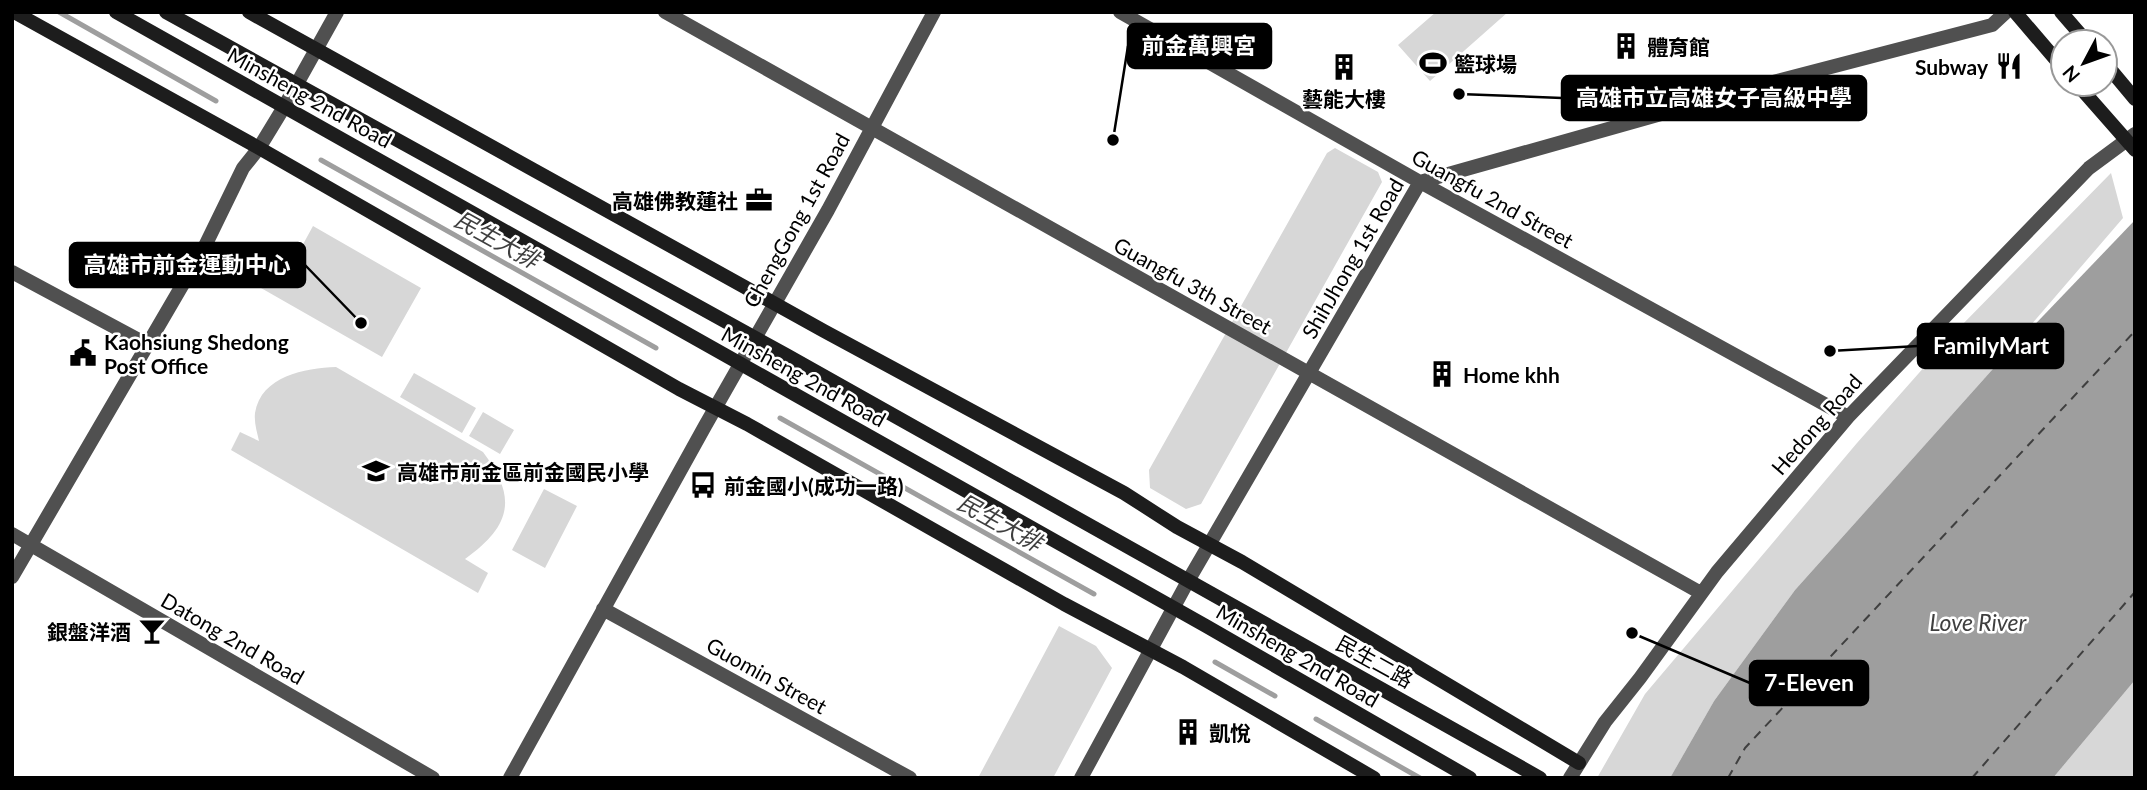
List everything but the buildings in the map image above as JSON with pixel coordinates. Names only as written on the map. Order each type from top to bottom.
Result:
[{"type":"main road","points":[[14,12],[1374,778]]},
{"type":"main road","name":"Minsheng 2nd Road","points":[[116,12],[1471,778]]},
{"type":"main road","name":"Minsheng 2nd Road","points":[[166,12],[1188,581]]},
{"type":"main road","points":[[249,12],[774,303],[1124,493],[1579,764]]},
{"type":"main road","points":[[2015,12],[2049,52]]},
{"type":"main road","points":[[2061,12],[2075,28]]},
{"type":"main road","points":[[2119,80],[2135,99]]},
{"type":"main road","points":[[2090,98],[2132,142]]},
{"type":"main road","name":"民生二路","points":[[1188,581],[1540,778]]},
{"type":"street","points":[[12,577],[204,248],[243,168],[259,148],[284,107],[337,12]]},
{"type":"street","name":"Guangfu 3th Street","points":[[665,12],[1701,593]]},
{"type":"street","name":"ChengGong 1st Road","points":[[510,778],[828,210],[934,12]]},
{"type":"street","name":"Guangfu 2nd Street","points":[[1120,12],[1420,182],[1848,417]]},
{"type":"street","name":"ShihJhong 1st Road","points":[[1081,778],[1188,581],[1420,182],[1719,96],[1992,24],[2006,12]]},
{"type":"street","name":"Hedong Road","points":[[1570,778],[1605,722],[1717,572],[1848,417],[2089,168],[2132,142]]},
{"type":"street","points":[[12,272],[148,345]]},
{"type":"street","name":"Datong 2nd Road","points":[[12,534],[433,778]]},
{"type":"street","name":"Guomin Street","points":[[603,610],[910,778]]},
{"type":"shaded area","name":"籃球場","points":[[1436,12],[1508,12],[1430,81],[1398,45]]},
{"type":"shaded area","points":[[1335,148],[1378,172],[1382,182],[1201,504],[1186,509],[1150,488],[1149,470],[1327,153]]},
{"type":"shaded area","points":[[2111,173],[2123,218],[2000,361],[1795,590],[1714,701],[1670,778],[1597,778],[1645,694],[1857,443],[1957,330]]},
{"type":"shaded area","points":[[313,226],[421,288],[382,357],[261,288],[275,263],[289,270]]},
{"type":"shaded area","points":[[336,367],[483,452],[494,468],[505,497],[500,523],[492,535],[465,559],[488,573],[478,593],[231,450],[240,432],[259,441],[255,413],[259,400],[275,382],[298,372]]},
{"type":"shaded area","points":[[414,373],[476,408],[462,433],[400,397]]},
{"type":"shaded area","points":[[483,412],[514,430],[500,454],[469,436]]},
{"type":"shaded area","points":[[544,489],[577,506],[545,568],[512,550]]},
{"type":"shaded area","points":[[1059,626],[1096,646],[1112,668],[1053,778],[978,778]]},
{"type":"shaded area","points":[[2135,680],[2135,778],[2053,778]]},
{"type":"water","name":"Love River","points":[[2135,220],[2135,680],[2053,778],[1670,778],[1714,701],[1795,590],[2000,361]]},
{"type":"waterway","name":"民生大排","points":[[59,12],[216,101]]},
{"type":"waterway","name":"民生大排","points":[[321,160],[656,348]]},
{"type":"waterway","name":"民生大排","points":[[780,418],[1094,594]]},
{"type":"waterway","name":"民生大排","points":[[1215,662],[1275,696]]},
{"type":"waterway","name":"民生大排","points":[[1316,719],[1420,778]]},
{"type":"ferry route","points":[[1728,778],[1745,748],[2135,331]]},
{"type":"ferry route","points":[[1972,778],[2135,592]]},
{"type":"place","name":"體育館","points":[[1626,46]]},
{"type":"place","name":"籃球場","points":[[1433,63]]},
{"type":"place","name":"Subway","points":[[2009,66]]},
{"type":"place","name":"藝能大樓","points":[[1344,67]]},
{"type":"place","name":"高雄市立高雄女子高級中學","points":[[1459,94]]},
{"type":"place","name":"前金萬興宮","points":[[1113,140]]},
{"type":"place","name":"高雄佛教蓮社","points":[[759,200]]},
{"type":"place","name":"高雄市前金運動中心","points":[[361,323]]},
{"type":"place","name":"FamilyMart","points":[[1830,351]]},
{"type":"place","name":"Kaohsiung Shedong Post Office","points":[[83,353]]},
{"type":"place","name":"Home khh","points":[[1442,374]]},
{"type":"place","name":"高雄市前金區前金國民小學","points":[[376,471]]},
{"type":"place","name":"前金國小(成功一路)","points":[[703,485]]},
{"type":"place","name":"銀盤洋酒","points":[[152,631]]},
{"type":"place","name":"7-Eleven","points":[[1632,633]]},
{"type":"place","name":"凱悅","points":[[1188,732]]}]
